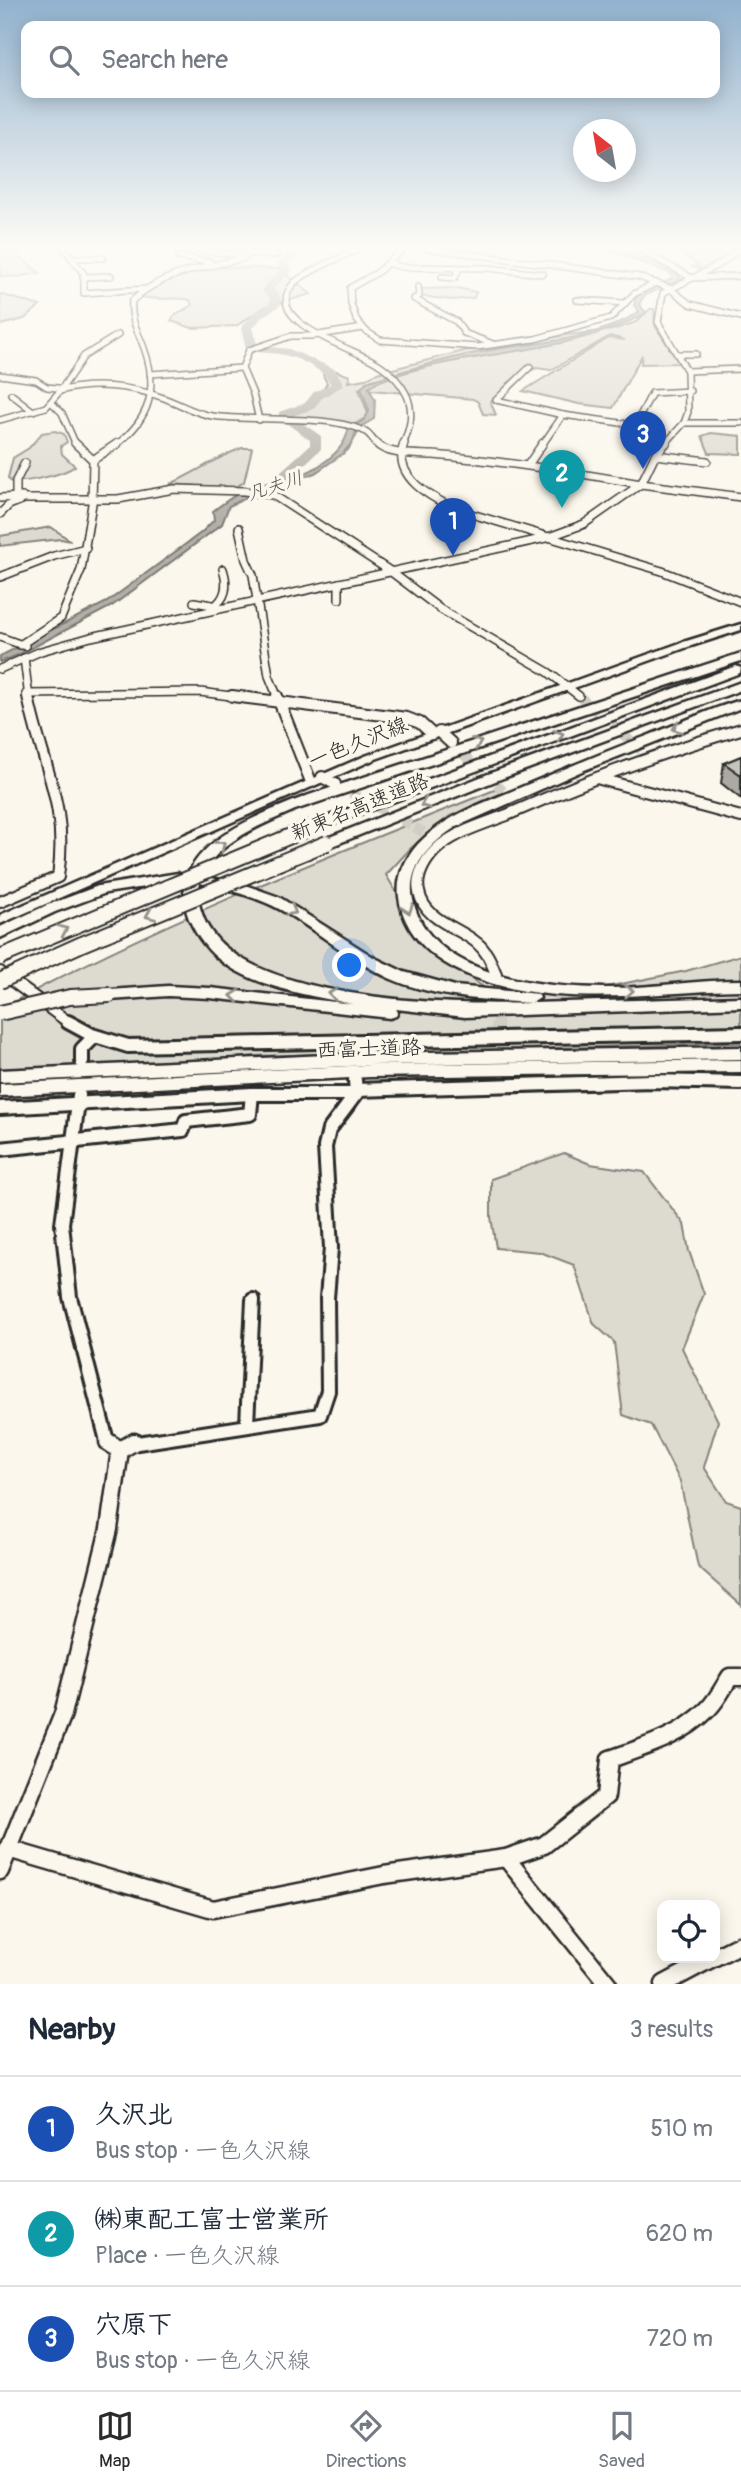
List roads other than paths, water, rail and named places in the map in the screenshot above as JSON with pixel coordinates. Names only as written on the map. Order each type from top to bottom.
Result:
[{"type":"highway","points":[[474,1010],[306,989],[244,970],[209,944],[196,926],[189,892],[196,872],[220,844],[275,813],[516,730],[741,657]]},
{"type":"highway","name":"新東名高速道路","points":[[0,957],[312,827],[741,668]]},
{"type":"highway","name":"新東名高速道路","points":[[0,981],[82,944],[327,843],[493,777],[741,686]]},
{"type":"highway","points":[[593,993],[490,978],[466,969],[438,951],[413,923],[407,908],[405,882],[410,865],[422,847],[444,829],[470,815],[550,779],[741,704]]},
{"type":"highway","points":[[0,933],[50,909],[103,889],[178,878]]},
{"type":"highway","points":[[205,880],[261,895],[283,905],[352,952],[383,969],[419,983],[463,992],[532,998],[738,984]]},
{"type":"highway","points":[[0,1013],[70,997],[196,992],[403,1013],[741,1002]]},
{"type":"highway","name":"西富士道路","points":[[0,1076],[396,1058],[741,1053]]},
{"type":"highway","name":"西富士道路","points":[[0,1090],[370,1071],[741,1066]]},
{"type":"main road","name":"一色久沢線","points":[[0,920],[316,780],[435,733],[741,627]]},
{"type":"street","points":[[0,420],[52,403],[85,356],[109,341]]},
{"type":"street","points":[[93,460],[131,435],[152,404],[150,374],[141,341]]},
{"type":"street","points":[[259,420],[253,394],[242,368],[249,350],[274,341]]},
{"type":"street","points":[[333,341],[375,361],[403,388],[411,414],[399,452],[411,479],[444,504],[693,581],[741,602]]},
{"type":"street","points":[[386,341],[477,347],[525,341]]},
{"type":"street","points":[[484,341],[496,345]]},
{"type":"street","points":[[0,669],[37,650],[214,608],[258,601],[546,537],[584,524],[641,484],[655,455],[684,423],[690,391],[687,371],[669,341]]},
{"type":"street","points":[[677,354],[696,354]]},
{"type":"street","points":[[150,374],[242,368]]},
{"type":"street","points":[[530,368],[496,400],[563,415],[635,425],[652,393],[690,391]]},
{"type":"street","points":[[687,371],[741,369]]},
{"type":"street","points":[[0,375],[36,380],[43,386],[114,387],[153,395],[199,414],[259,420],[313,421],[352,427],[369,434],[379,447],[399,452],[528,465],[741,497]]},
{"type":"street","points":[[11,394],[33,411]]},
{"type":"street","points":[[20,645],[61,618],[85,558],[93,498],[93,460],[74,443],[71,430],[52,403]]},
{"type":"street","points":[[528,465],[563,415]]},
{"type":"street","points":[[684,423],[741,423]]},
{"type":"street","points":[[655,455],[706,461]]},
{"type":"street","points":[[16,496],[16,481],[26,463]]},
{"type":"street","points":[[163,485],[174,489]]},
{"type":"street","points":[[0,498],[16,496],[24,499],[68,501],[131,498],[174,489],[244,491],[280,499],[390,571],[440,609],[539,666],[579,696]]},
{"type":"street","points":[[0,514],[9,505],[24,499]]},
{"type":"street","points":[[239,528],[246,560],[253,575],[269,676],[316,780],[335,784]]},
{"type":"street","points":[[0,577],[54,556],[86,548]]},
{"type":"street","points":[[214,608],[220,603],[226,589],[223,569]]},
{"type":"street","points":[[339,583],[339,599]]},
{"type":"street","points":[[194,601],[214,608]]},
{"type":"street","points":[[0,637],[37,650]]},
{"type":"street","points":[[0,902],[58,877],[63,835],[50,776],[26,694],[24,658]]},
{"type":"street","points":[[26,694],[185,691],[407,718],[451,743]]},
{"type":"street","points":[[496,974],[492,957],[483,946],[471,936],[434,917],[424,906],[418,892],[419,874],[441,841],[518,804],[600,779],[741,729]]},
{"type":"street","points":[[642,751],[653,759]]},
{"type":"street","points":[[600,779],[741,817]]},
{"type":"street","points":[[0,972],[68,1023],[94,1038],[128,1046],[352,1045],[741,1033]]},
{"type":"street","points":[[82,1062],[82,1049],[94,1038]]},
{"type":"street","points":[[0,1108],[79,1100],[356,1088],[652,1081],[741,1083]]},
{"type":"street","points":[[120,1450],[135,1441],[320,1415],[324,1409],[328,1391],[327,1298],[331,1248],[325,1147],[329,1130],[356,1088]]},
{"type":"street","points":[[0,1149],[183,1130],[186,1121],[250,1114],[252,1094]]},
{"type":"street","points":[[79,1100],[62,1224],[70,1297],[107,1441],[120,1450]]},
{"type":"street","points":[[247,1424],[253,1300]]},
{"type":"street","points":[[0,1871],[63,1714],[109,1529],[120,1450]]},
{"type":"street","points":[[8,1849],[214,1909],[384,1875],[506,1858],[544,1845],[606,1796],[610,1759],[655,1744],[684,1726],[708,1709],[730,1677],[741,1677]]},
{"type":"street","points":[[506,1858],[608,1984]]},
{"type":"street","points":[[720,1954],[741,1944]]},
{"type":"street","points":[[664,1984],[703,1963]]},
{"type":"water","points":[[571,341],[442,364],[375,383],[369,388],[375,400],[374,419],[362,426],[348,450],[315,473],[263,490],[229,506],[222,524],[112,606],[0,662],[0,656],[107,602],[202,532],[214,520],[213,511],[235,495],[255,486],[301,475],[327,460],[341,447],[348,430],[364,420],[369,411],[361,388],[366,382],[497,349]]},
{"type":"waterway","points":[[250,341],[252,348],[285,351],[331,372],[338,385],[318,395],[309,406],[283,415],[316,439],[316,446],[275,484],[253,490]]},
{"type":"waterway","name":"凡夫川","points":[[352,443],[356,432]]},
{"type":"waterway","name":"凡夫川","points":[[345,451],[352,443]]},
{"type":"tunnel","points":[[581,698],[579,696],[642,751]]},
{"type":"tunnel","points":[[453,745],[514,801]]},
{"type":"tunnel","points":[[338,786],[438,840]]},
{"type":"tunnel","points":[[496,974],[498,1024]]},
{"type":"tunnel","points":[[497,1022],[498,1038]]},
{"type":"place","name":"穴原下","points":[[643,469]]},
{"type":"place","name":"㈱東配工富士営業所","points":[[562,508]]},
{"type":"place","name":"久沢北","points":[[453,556]]}]
